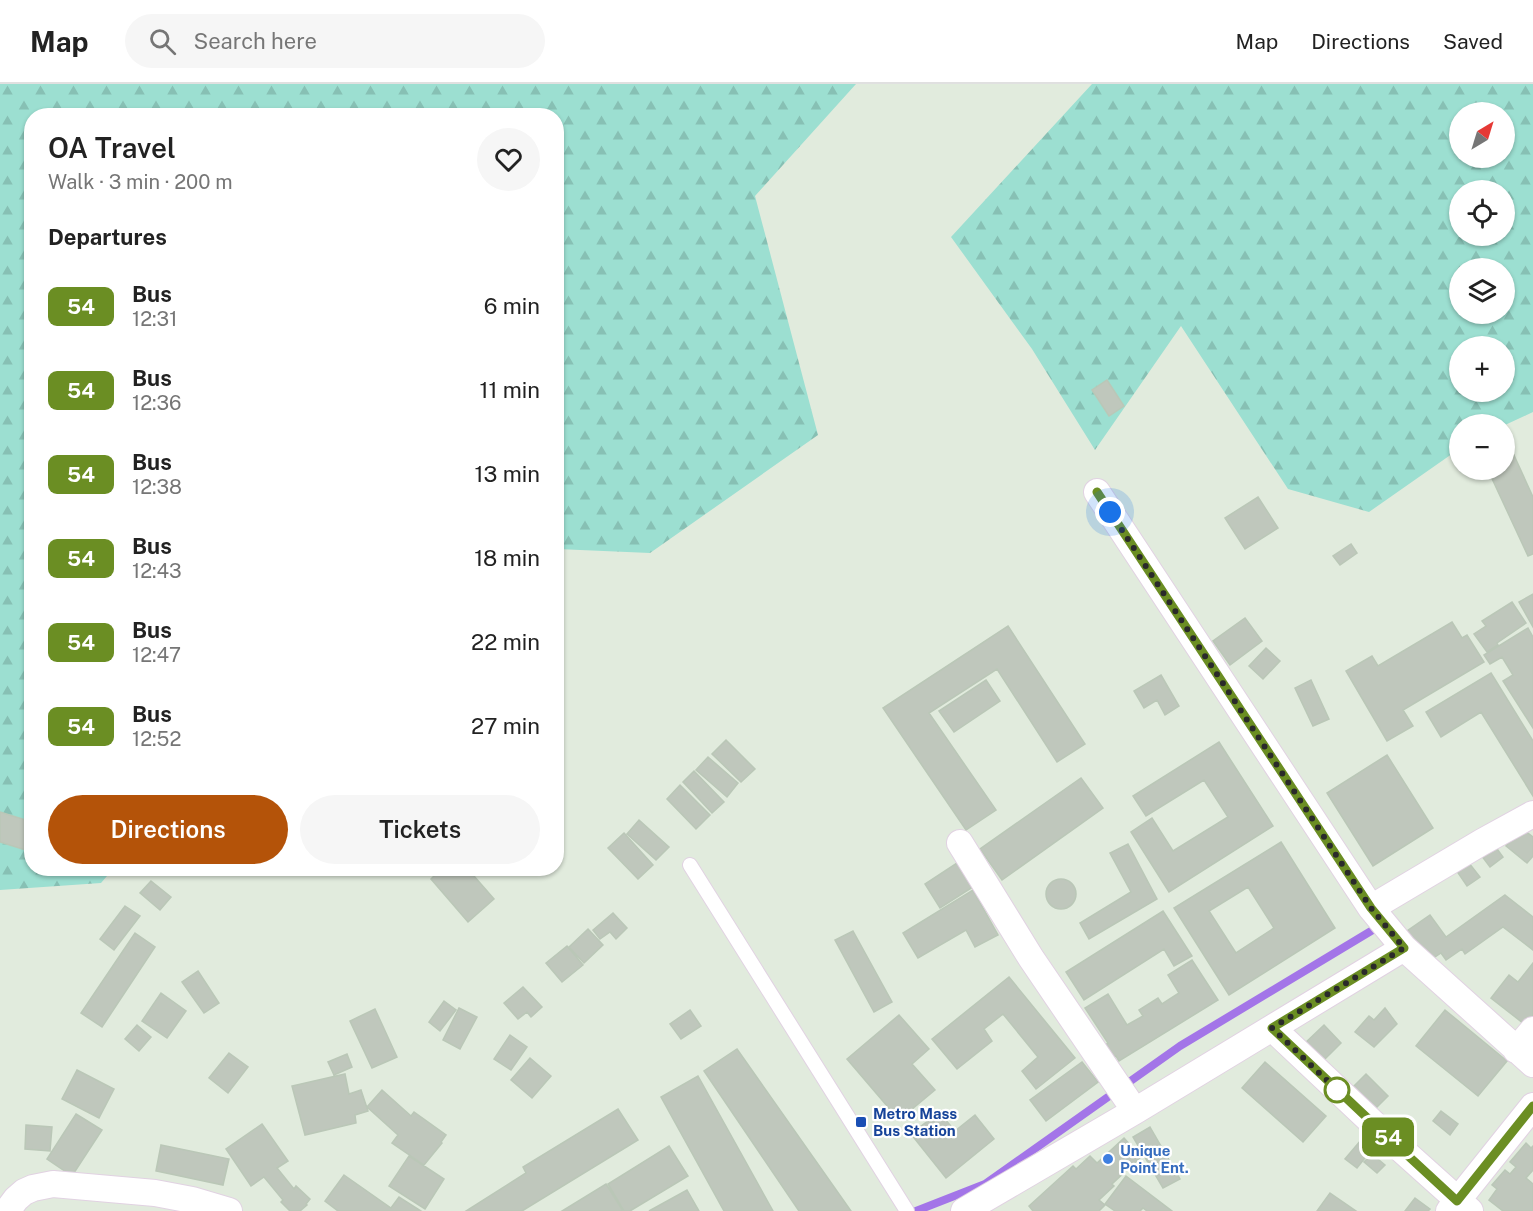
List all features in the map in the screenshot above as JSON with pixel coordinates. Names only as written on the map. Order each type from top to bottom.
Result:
[{"type":"street","points":[[1097,492],[1371,908],[1404,948],[1524,1057],[1533,1030]]},
{"type":"street","points":[[1371,908],[1533,814]]},
{"type":"street","points":[[960,843],[1031,958],[1135,1111]]},
{"type":"street","points":[[981,1207],[1404,948]]},
{"type":"street","points":[[1272,1028],[1459,1208],[1533,1106]]},
{"type":"street","points":[[7,1211],[24,1192],[53,1184],[155,1193],[192,1200],[229,1211]]},
{"type":"lane","points":[[690,865],[907,1211]]},
{"type":"green space","points":[[0,84],[856,84],[755,196],[818,435],[650,553],[564,549],[564,108],[24,108],[24,876],[107,876],[101,883],[0,890]]},
{"type":"green space","points":[[1092,84],[1533,84],[1533,412],[1515,420],[1515,414],[1449,414],[1449,456],[1369,512],[1288,489],[1181,326],[1095,450],[1032,349],[951,237]]},
{"type":"building","points":[[1107,380],[1124,406],[1109,416],[1092,390]]},
{"type":"building","points":[[1515,457],[1533,497],[1533,554],[1528,556],[1493,480],[1515,480]]},
{"type":"building","points":[[1258,497],[1278,528],[1245,549],[1225,518]]},
{"type":"building","points":[[1351,544],[1357,553],[1340,565],[1333,556]]},
{"type":"building","points":[[1533,594],[1533,627],[1519,602]]},
{"type":"building","points":[[1512,602],[1526,623],[1487,652],[1474,634],[1486,626],[1482,621]]},
{"type":"building","points":[[1245,618],[1262,641],[1230,665],[1213,641]]},
{"type":"building","points":[[1452,622],[1462,638],[1467,635],[1484,662],[1403,710],[1413,726],[1387,741],[1346,671],[1372,656],[1378,666]]},
{"type":"building","points":[[1008,626],[1085,744],[1057,762],[997,669],[929,713],[996,810],[966,830],[883,708]]},
{"type":"building","points":[[1528,628],[1533,637],[1533,728],[1503,681],[1513,675],[1502,657],[1490,664],[1484,655]]},
{"type":"building","points":[[1266,648],[1280,661],[1263,679],[1249,666]]},
{"type":"building","points":[[1491,673],[1533,741],[1533,796],[1481,712],[1441,737],[1426,712]]},
{"type":"building","points":[[1161,675],[1179,706],[1165,715],[1157,700],[1144,708],[1134,691]]},
{"type":"building","points":[[986,680],[1000,701],[954,732],[939,711]]},
{"type":"building","points":[[1311,680],[1329,719],[1313,726],[1295,688]]},
{"type":"building","points":[[726,740],[755,769],[741,782],[712,754]]},
{"type":"building","points":[[1219,742],[1273,826],[1169,892],[1131,832],[1152,818],[1173,851],[1228,817],[1204,780],[1146,816],[1133,796]]},
{"type":"building","points":[[1387,755],[1433,828],[1373,866],[1327,793]]},
{"type":"building","points":[[708,757],[738,783],[727,797],[696,770]]},
{"type":"building","points":[[694,771],[724,802],[712,813],[683,782]]},
{"type":"building","points":[[1081,778],[1103,808],[1002,880],[980,849]]},
{"type":"building","points":[[680,785],[710,815],[696,829],[667,799]]},
{"type":"building","points":[[0,812],[24,820],[24,850],[0,842]]},
{"type":"building","points":[[639,820],[669,847],[656,860],[627,834]]},
{"type":"building","points":[[1521,828],[1533,837],[1533,856],[1527,863],[1506,846]]},
{"type":"building","points":[[624,833],[653,865],[638,879],[608,848]]},
{"type":"building","points":[[1281,842],[1335,928],[1229,995],[1174,908]],"holes":[[[1248,887],[1274,928],[1236,953],[1209,911]]]},
{"type":"building","points":[[1492,842],[1503,857],[1490,867],[1478,851]]},
{"type":"building","points":[[1128,844],[1157,899],[1089,939],[1080,923],[1131,892],[1110,853]]},
{"type":"building","points":[[1465,858],[1480,877],[1467,886],[1454,867]]},
{"type":"building","points":[[960,861],[976,885],[940,908],[925,884]]},
{"type":"building","points":[[434,876],[474,876],[494,899],[468,922],[431,879]]},
{"type":"building","points":[[1061,879],[1072,883],[1076,894],[1072,905],[1061,909],[1050,905],[1046,894],[1050,883]]},
{"type":"building","points":[[151,881],[171,897],[160,910],[140,893]]},
{"type":"building","points":[[973,890],[998,935],[975,947],[966,930],[918,958],[903,933]]},
{"type":"building","points":[[1505,895],[1533,917],[1533,950],[1503,927],[1465,954],[1462,949],[1446,960],[1441,953],[1429,961],[1407,931],[1430,915],[1446,937]]},
{"type":"building","points":[[125,906],[140,916],[114,950],[100,939]]},
{"type":"building","points":[[1163,911],[1192,956],[1174,966],[1164,949],[1084,1000],[1066,972]]},
{"type":"building","points":[[613,913],[627,928],[616,939],[610,932],[600,939],[593,930]]},
{"type":"building","points":[[588,929],[603,945],[584,963],[569,947]]},
{"type":"building","points":[[853,931],[892,1002],[874,1012],[835,940]]},
{"type":"building","points":[[135,933],[155,947],[102,1027],[81,1013]]},
{"type":"building","points":[[567,946],[583,965],[562,982],[546,963]]},
{"type":"building","points":[[1192,960],[1218,1000],[1119,1061],[1116,1056],[1106,1063],[1098,1050],[1108,1043],[1085,1008],[1108,994],[1127,1025],[1143,1016],[1139,1010],[1158,998],[1162,1004],[1179,993],[1168,975]]},
{"type":"building","points":[[1533,963],[1533,1020],[1528,1027],[1491,998],[1509,975],[1518,982]]},
{"type":"building","points":[[198,971],[219,1003],[204,1013],[182,982]]},
{"type":"building","points":[[1009,977],[1075,1058],[1036,1089],[1022,1071],[1038,1057],[1003,1014],[984,1029],[992,1041],[957,1069],[932,1039]]},
{"type":"building","points":[[523,987],[542,1007],[531,1017],[527,1012],[518,1019],[504,1003]]},
{"type":"building","points":[[161,993],[186,1011],[167,1038],[142,1021]]},
{"type":"building","points":[[444,1001],[456,1010],[440,1031],[429,1022]]},
{"type":"building","points":[[459,1008],[477,1017],[460,1049],[443,1040]]},
{"type":"building","points":[[1385,1008],[1397,1024],[1374,1047],[1355,1032],[1369,1016],[1374,1020]]},
{"type":"building","points":[[375,1009],[397,1057],[372,1068],[350,1021]]},
{"type":"building","points":[[690,1010],[701,1026],[681,1039],[670,1024]]},
{"type":"building","points":[[1445,1010],[1507,1061],[1478,1096],[1416,1046]]},
{"type":"building","points":[[899,1015],[929,1049],[912,1064],[935,1090],[899,1120],[847,1059]]},
{"type":"building","points":[[137,1025],[151,1037],[139,1051],[125,1039]]},
{"type":"building","points":[[1324,1025],[1341,1043],[1320,1064],[1303,1045]]},
{"type":"building","points":[[510,1035],[527,1047],[511,1070],[494,1059]]},
{"type":"building","points":[[737,1049],[851,1211],[799,1211],[704,1071]]},
{"type":"building","points":[[229,1053],[248,1067],[228,1093],[209,1078]]},
{"type":"building","points":[[347,1054],[352,1067],[334,1075],[328,1062]]},
{"type":"building","points":[[530,1058],[551,1076],[532,1098],[511,1080]]},
{"type":"building","points":[[1082,1062],[1098,1082],[1046,1121],[1030,1100]]},
{"type":"building","points":[[1265,1062],[1326,1116],[1303,1142],[1242,1088]]},
{"type":"building","points":[[77,1070],[114,1089],[99,1118],[62,1099]]},
{"type":"building","points":[[345,1074],[349,1094],[361,1090],[368,1111],[355,1115],[356,1123],[305,1135],[292,1086]]},
{"type":"building","points":[[1366,1074],[1388,1096],[1371,1113],[1349,1091]]},
{"type":"building","points":[[698,1076],[773,1211],[724,1211],[661,1097]]},
{"type":"building","points":[[382,1090],[411,1116],[414,1112],[446,1135],[424,1165],[392,1143],[398,1135],[367,1107]]},
{"type":"building","points":[[618,1109],[638,1140],[522,1211],[466,1211],[526,1173],[523,1167]]},
{"type":"building","points":[[1441,1111],[1458,1124],[1450,1135],[1433,1121]]},
{"type":"building","points":[[939,1112],[955,1131],[975,1115],[994,1139],[946,1178],[911,1134]]},
{"type":"building","points":[[76,1114],[102,1130],[72,1176],[47,1159]]},
{"type":"building","points":[[262,1124],[288,1161],[277,1168],[294,1189],[296,1186],[310,1199],[300,1211],[290,1211],[264,1177],[251,1186],[226,1149]]},
{"type":"building","points":[[26,1125],[52,1127],[50,1151],[25,1149]]},
{"type":"building","points":[[1150,1127],[1180,1179],[1163,1188],[1133,1137]]},
{"type":"building","points":[[1124,1138],[1141,1157],[1112,1184],[1114,1186],[1099,1200],[1105,1205],[1099,1211],[1033,1211],[1029,1206],[1073,1166],[1076,1169],[1090,1156],[1097,1163]]},
{"type":"building","points":[[1361,1140],[1372,1149],[1357,1168],[1345,1159]]},
{"type":"building","points":[[1526,1143],[1531,1148],[1533,1146],[1533,1170],[1526,1178],[1533,1184],[1533,1211],[1503,1211],[1489,1200],[1497,1189],[1492,1185],[1505,1170],[1510,1174],[1516,1167],[1510,1162]]},
{"type":"building","points":[[161,1145],[229,1159],[223,1185],[156,1171]]},
{"type":"building","points":[[669,1146],[688,1176],[630,1211],[624,1211],[608,1184]]},
{"type":"building","points":[[1372,1154],[1385,1165],[1377,1173],[1364,1162]]},
{"type":"building","points":[[409,1156],[444,1179],[425,1209],[389,1186]]},
{"type":"building","points":[[344,1175],[391,1208],[399,1197],[421,1211],[338,1211],[325,1201]]},
{"type":"building","points":[[1126,1176],[1172,1211],[1147,1211],[1143,1208],[1140,1211],[1115,1211],[1105,1204]]},
{"type":"building","points":[[606,1184],[623,1211],[562,1211]]},
{"type":"building","points":[[687,1190],[699,1211],[649,1211]]},
{"type":"building","points":[[1330,1193],[1356,1211],[1317,1211]]},
{"type":"building","points":[[1415,1198],[1430,1209],[1428,1211],[1405,1211]]},
{"type":"waterway","points":[[916,1211],[985,1184],[1180,1046],[1381,925]]},
{"type":"bus line","name":"54","points":[[1097,492],[1371,908],[1404,948],[1272,1028],[1457,1201],[1533,1106]]},
{"type":"place","name":"Metro Mass Bus Station","points":[[861,1122]]},
{"type":"place","name":"Unique Point Ent.","points":[[1108,1159]]},
{"type":"route","points":[[1110,512],[1371,908],[1404,948],[1272,1028],[1337,1090]]}]
